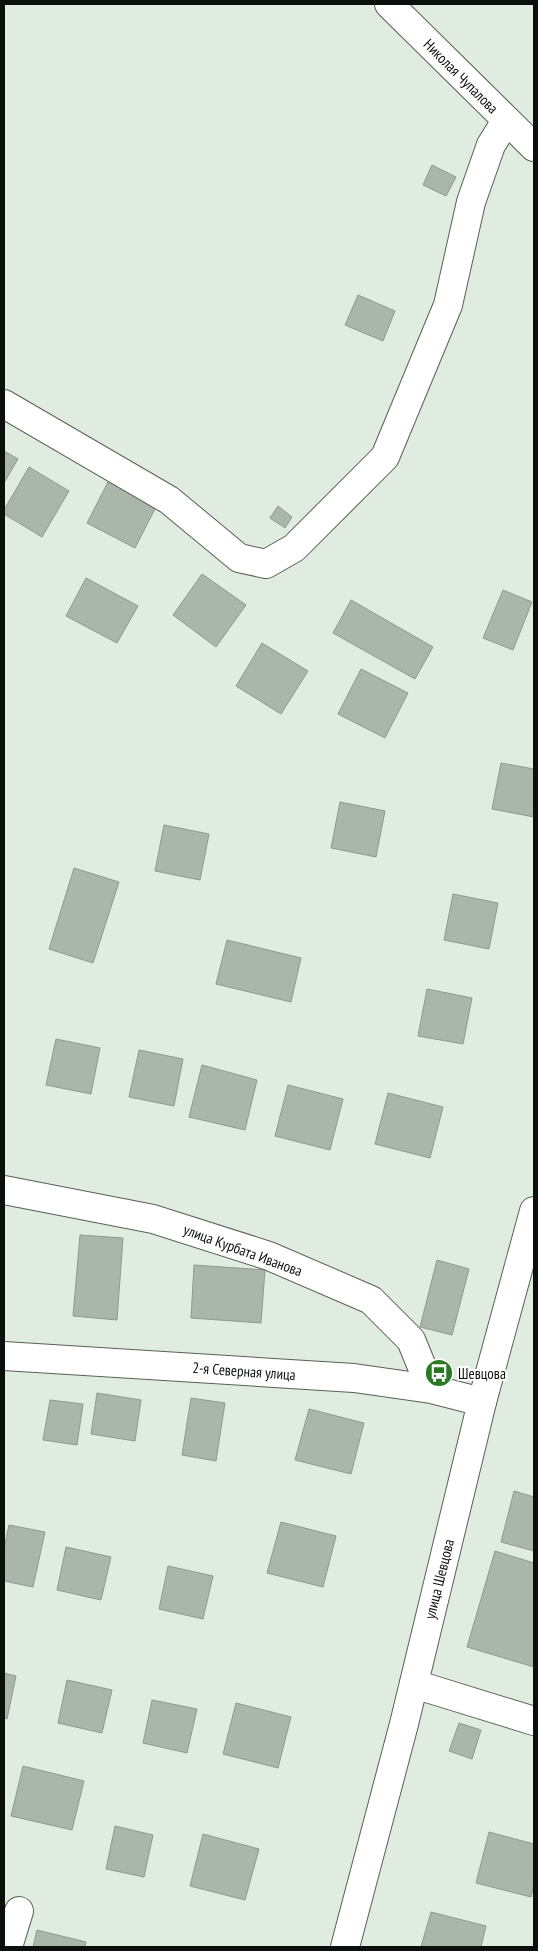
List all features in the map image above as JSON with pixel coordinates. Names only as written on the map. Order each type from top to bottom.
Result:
[{"type":"street","name":"Николая Чупалова","points":[[389,4],[534,148]]},
{"type":"street","points":[[4,404],[169,500],[238,558],[266,564],[294,548],[385,457],[448,305],[471,202],[491,145],[506,121]]},
{"type":"street","name":"улица Курбата Иванова","points":[[4,1190],[152,1218],[269,1256],[371,1300],[411,1340],[431,1389]]},
{"type":"street","name":"улица Шевцова","points":[[345,1947],[414,1684],[482,1402],[534,1211]]},
{"type":"street","name":"2-я Северная улица","points":[[4,1356],[354,1378],[431,1389],[482,1402]]},
{"type":"street","points":[[414,1684],[534,1721]]},
{"type":"street","points":[[8,1947],[18,1911]]},
{"type":"building","points":[[432,165],[456,177],[446,196],[423,185]]},
{"type":"building","points":[[358,295],[395,311],[383,341],[345,325]]},
{"type":"building","points":[[4,451],[18,459],[4,483]]},
{"type":"building","points":[[29,467],[69,491],[42,537],[4,514],[4,510]]},
{"type":"building","points":[[110,478],[158,503],[135,548],[87,523]]},
{"type":"building","points":[[278,506],[292,517],[285,528],[270,518]]},
{"type":"building","points":[[202,574],[246,605],[216,647],[173,615]]},
{"type":"building","points":[[86,578],[138,606],[117,643],[66,616]]},
{"type":"building","points":[[503,590],[532,602],[513,650],[483,638]]},
{"type":"building","points":[[351,600],[433,647],[415,679],[333,633]]},
{"type":"building","points":[[262,643],[308,671],[281,714],[236,686]]},
{"type":"building","points":[[361,669],[408,693],[385,738],[338,714]]},
{"type":"building","points":[[501,763],[534,769],[534,817],[492,809]]},
{"type":"building","points":[[340,802],[385,811],[376,857],[331,848]]},
{"type":"building","points":[[164,825],[209,834],[200,880],[155,871]]},
{"type":"building","points":[[74,868],[119,882],[93,963],[49,949]]},
{"type":"building","points":[[453,894],[498,903],[489,949],[444,940]]},
{"type":"building","points":[[227,940],[301,958],[291,1002],[216,984]]},
{"type":"building","points":[[427,989],[472,998],[463,1044],[418,1036]]},
{"type":"building","points":[[56,1039],[100,1048],[91,1094],[46,1085]]},
{"type":"building","points":[[139,1050],[183,1059],[174,1106],[129,1097]]},
{"type":"building","points":[[202,1065],[257,1080],[245,1130],[189,1117]]},
{"type":"building","points":[[288,1085],[343,1099],[330,1150],[275,1136]]},
{"type":"building","points":[[388,1093],[443,1107],[430,1158],[375,1144]]},
{"type":"building","points":[[80,1235],[123,1238],[117,1320],[73,1316]]},
{"type":"building","points":[[437,1260],[469,1269],[452,1335],[420,1327]]},
{"type":"building","points":[[194,1265],[265,1270],[261,1323],[191,1318]]},
{"type":"building","points":[[97,1393],[141,1400],[135,1441],[91,1434]]},
{"type":"building","points":[[191,1398],[225,1403],[216,1461],[182,1455]]},
{"type":"building","points":[[50,1400],[83,1404],[77,1445],[43,1440]]},
{"type":"building","points":[[309,1409],[364,1423],[351,1474],[295,1460]]},
{"type":"building","points":[[514,1491],[534,1497],[534,1551],[501,1542]]},
{"type":"building","points":[[281,1522],[336,1536],[323,1587],[267,1573]]},
{"type":"building","points":[[9,1525],[45,1532],[33,1587],[4,1581],[4,1548]]},
{"type":"building","points":[[66,1547],[111,1557],[101,1600],[57,1590]]},
{"type":"building","points":[[495,1551],[534,1563],[534,1667],[467,1647]]},
{"type":"building","points":[[168,1566],[213,1576],[203,1619],[159,1609]]},
{"type":"building","points":[[4,1673],[16,1676],[7,1719],[4,1718]]},
{"type":"building","points":[[67,1680],[112,1690],[102,1733],[58,1723]]},
{"type":"building","points":[[152,1700],[197,1709],[187,1753],[143,1743]]},
{"type":"building","points":[[236,1703],[291,1717],[278,1768],[223,1754]]},
{"type":"building","points":[[459,1723],[481,1730],[472,1759],[449,1751]]},
{"type":"building","points":[[23,1766],[84,1781],[72,1830],[11,1816]]},
{"type":"building","points":[[115,1826],[153,1835],[144,1877],[106,1869]]},
{"type":"building","points":[[489,1832],[534,1844],[534,1885],[531,1897],[476,1883]]},
{"type":"building","points":[[203,1834],[259,1849],[245,1900],[190,1886]]},
{"type":"building","points":[[431,1912],[486,1926],[481,1947],[421,1947]]},
{"type":"building","points":[[37,1930],[86,1942],[85,1947],[33,1947]]},
{"type":"place","name":"Шевцова","points":[[439,1373]]}]
